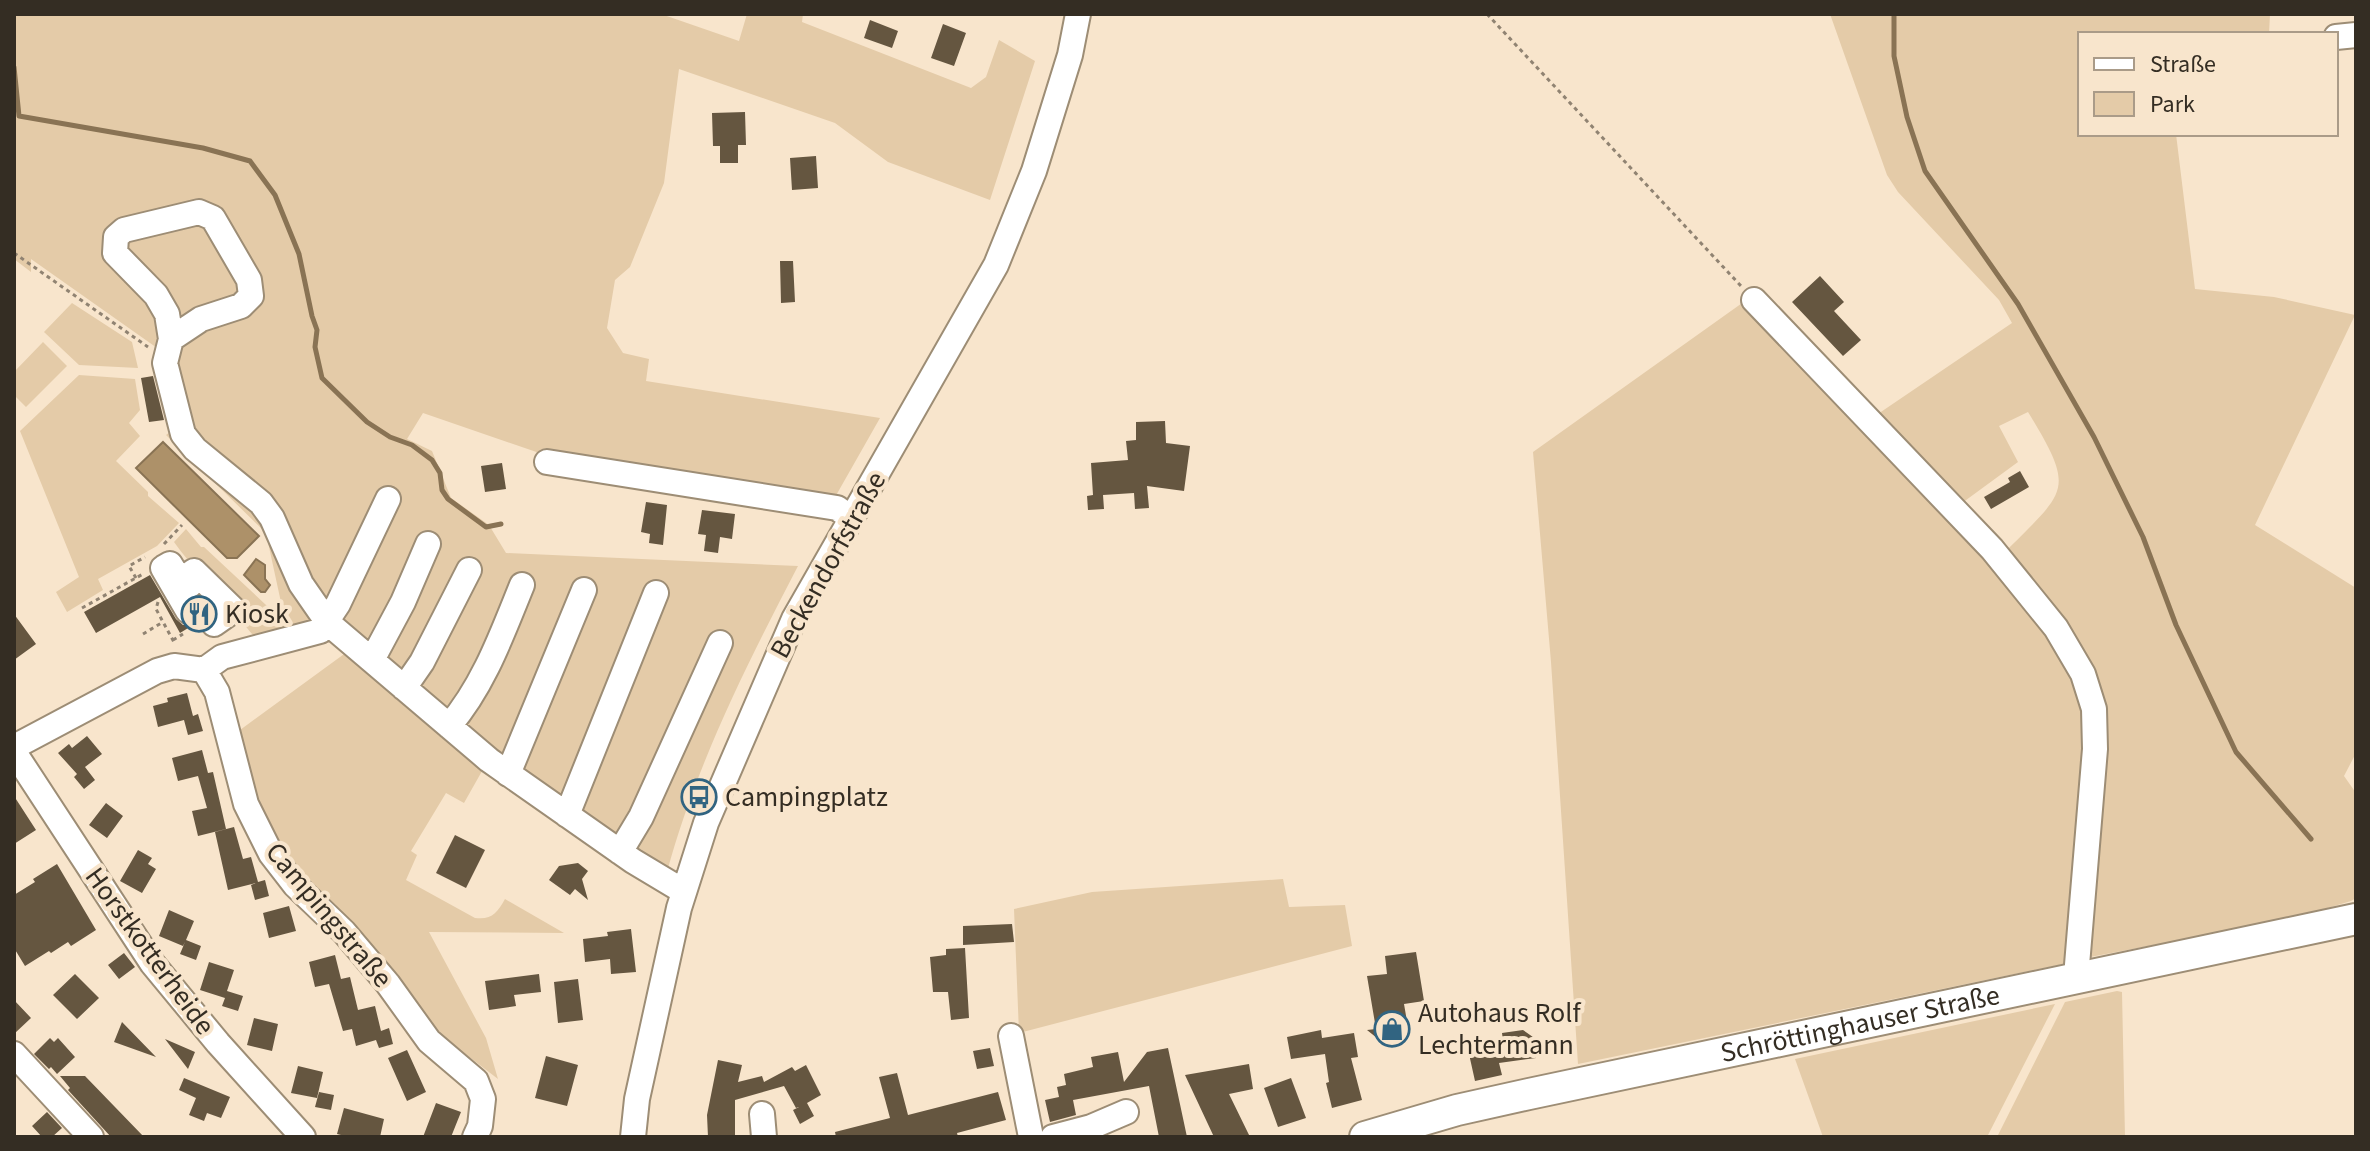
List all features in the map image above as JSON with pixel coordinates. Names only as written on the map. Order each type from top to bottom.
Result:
[{"type":"main road","name":"Schröttinghauser Straße","points":[[1365,1137],[1457,1110],[1529,1094],[2356,920]]},
{"type":"street","name":"Beckendorfstraße","points":[[633,1137],[637,1099],[683,891],[706,823],[794,619],[996,265],[1034,171],[1070,55],[1078,14]]},
{"type":"street","points":[[168,351],[201,319],[241,306],[251,296],[249,280],[221,228],[213,218],[199,212],[124,230],[116,237],[115,253],[156,295],[167,314],[168,351],[183,434],[195,449],[261,503],[272,518],[301,584],[328,623],[508,774],[620,852],[683,891]]},
{"type":"street","points":[[1754,300],[1992,549],[2056,628],[2083,674],[2094,709],[2095,749],[2077,965],[2079,979]]},
{"type":"street","points":[[547,462],[837,508],[851,518]]},
{"type":"street","points":[[14,749],[157,671],[193,668],[222,657],[320,631],[328,623],[388,499]]},
{"type":"street","points":[[372,660],[403,602],[428,544]]},
{"type":"street","points":[[404,688],[422,662],[469,570]]},
{"type":"street","points":[[449,726],[468,703],[499,643],[522,585]]},
{"type":"street","points":[[508,774],[584,590]]},
{"type":"street","points":[[567,815],[656,593]]},
{"type":"street","points":[[620,852],[641,817],[720,643]]},
{"type":"street","name":"Campingstraße","points":[[193,668],[217,692],[246,804],[271,854],[295,885],[344,932],[388,984],[429,1041],[476,1081],[483,1099],[480,1126],[475,1137]]},
{"type":"street","name":"Horstkotterheide","points":[[14,749],[152,963],[218,1043],[303,1137]]},
{"type":"street","points":[[1011,1036],[1031,1137]]},
{"type":"street","points":[[14,1054],[84,1134]]},
{"type":"street","points":[[1053,1137],[1091,1127],[1126,1112]]},
{"type":"path","points":[[1487,14],[1754,300]]},
{"type":"path","points":[[14,253],[156,352],[168,351]]},
{"type":"path","points":[[171,537],[182,525]]},
{"type":"path","points":[[82,608],[142,575]]},
{"type":"path","points":[[156,609],[182,658],[193,668]]},
{"type":"path","points":[[143,634],[163,622]]},
{"type":"path","points":[[173,640],[183,634]]},
{"type":"green space","points":[[14,14],[661,14],[739,41],[747,14],[803,14],[802,22],[971,88],[986,77],[999,40],[1035,61],[990,200],[888,162],[835,123],[679,69],[664,183],[630,267],[615,280],[607,328],[623,353],[649,359],[646,381],[880,418],[834,499],[554,458],[423,413],[407,439],[432,451],[451,498],[489,525],[506,553],[798,566],[708,754],[667,872],[491,758],[329,616],[280,523],[195,441],[167,355],[31,259],[31,272],[14,259]]},
{"type":"green space","points":[[1830,14],[2270,14],[2269,32],[2078,32],[2078,136],[2176,136],[2195,289],[2274,297],[2355,315],[2255,525],[2356,588],[2356,753],[2344,776],[2356,793],[2356,898],[2291,919],[2085,958],[2101,709],[2005,552],[2052,502],[2058,489],[2054,459],[2028,412],[1999,426],[2018,462],[1962,503],[1872,418],[2012,323],[1999,300],[1898,192],[1887,175]]},
{"type":"green space","points":[[1745,301],[1975,538],[2051,631],[2088,710],[2073,962],[1578,1064],[1551,662],[1533,452]]},
{"type":"green space","points":[[72,303],[132,342],[138,368],[79,365],[44,332]]},
{"type":"green space","points":[[43,342],[67,366],[26,407],[14,395],[14,372]]},
{"type":"green space","points":[[79,375],[135,379],[140,410],[129,423],[140,436],[116,461],[148,492],[148,496],[179,523],[157,546],[98,579],[103,590],[67,612],[56,592],[79,577],[20,431]]},
{"type":"green space","points":[[174,429],[253,503],[311,618],[308,624],[256,638],[174,542],[186,529],[201,547],[281,619],[288,612],[282,607],[266,533],[166,435]]},
{"type":"green space","points":[[351,649],[486,764],[464,803],[446,793],[411,851],[417,855],[406,880],[475,918],[493,914],[505,899],[564,933],[429,932],[486,1038],[498,1079],[442,1036],[393,978],[302,881],[268,832],[242,758],[240,730]]},
{"type":"green space","points":[[1283,879],[1289,907],[1345,905],[1352,946],[1019,1033],[1014,909],[1092,892]]},
{"type":"green space","points":[[2122,992],[2125,1137],[1997,1137],[2065,1002]]},
{"type":"green space","points":[[2055,1004],[1987,1137],[1823,1137],[1795,1059]]},
{"type":"shaded area","points":[[163,442],[259,536],[237,558],[227,558],[136,468]]},
{"type":"shaded area","points":[[256,559],[265,565],[265,579],[270,585],[265,592],[261,592],[244,575]]},
{"type":"building","points":[[870,20],[898,31],[892,48],[864,38]]},
{"type":"building","points":[[943,24],[966,33],[954,66],[931,58]]},
{"type":"building","points":[[745,112],[746,145],[738,145],[738,163],[720,163],[720,146],[713,146],[712,113]]},
{"type":"building","points":[[816,156],[818,188],[792,190],[790,158]]},
{"type":"building","points":[[780,261],[793,261],[795,302],[781,303]]},
{"type":"building","points":[[1820,276],[1844,302],[1834,311],[1861,340],[1843,356],[1792,302]]},
{"type":"building","points":[[153,376],[164,420],[149,422],[141,378]]},
{"type":"building","points":[[1165,421],[1166,443],[1190,446],[1184,491],[1147,486],[1149,508],[1135,509],[1134,493],[1103,495],[1104,509],[1088,510],[1087,496],[1093,495],[1091,463],[1128,460],[1126,441],[1136,440],[1136,422]]},
{"type":"building","points":[[502,463],[506,489],[485,492],[481,466]]},
{"type":"building","points":[[2020,471],[2029,487],[1991,509],[1984,497],[2010,482],[2008,478]]},
{"type":"building","points":[[646,502],[667,505],[663,545],[649,543],[650,534],[641,532]]},
{"type":"building","points":[[702,510],[735,514],[732,539],[720,537],[718,553],[704,551],[706,535],[698,534]]},
{"type":"building","points":[[150,575],[176,619],[183,625],[193,625],[180,633],[160,597],[96,633],[84,612]]},
{"type":"building","points":[[14,614],[36,644],[14,660]]},
{"type":"building","points":[[187,693],[193,716],[198,714],[203,731],[188,735],[184,720],[158,727],[153,706],[168,702],[167,698]]},
{"type":"building","points":[[87,736],[102,754],[85,767],[95,780],[84,789],[74,777],[77,774],[58,753],[69,744],[72,748]]},
{"type":"building","points":[[202,750],[208,773],[213,772],[226,829],[198,836],[192,811],[207,808],[198,776],[178,781],[172,758]]},
{"type":"building","points":[[14,796],[36,830],[14,844]]},
{"type":"building","points":[[106,803],[123,816],[107,838],[89,825]]},
{"type":"building","points":[[234,827],[243,859],[251,857],[258,882],[265,880],[269,896],[255,900],[251,885],[256,883],[228,890],[215,832]]},
{"type":"building","points":[[455,835],[485,850],[466,888],[436,873]]},
{"type":"building","points":[[138,850],[152,858],[148,864],[156,869],[142,893],[120,881]]},
{"type":"building","points":[[578,863],[588,871],[582,879],[588,900],[575,889],[570,895],[549,880],[559,866]]},
{"type":"building","points":[[57,864],[96,930],[71,946],[68,942],[25,966],[14,948],[14,895]]},
{"type":"building","points":[[289,906],[296,931],[269,938],[263,913]]},
{"type":"building","points":[[169,910],[194,921],[186,940],[201,946],[196,960],[180,954],[185,942],[183,946],[159,936]]},
{"type":"building","points":[[1012,924],[1014,942],[963,945],[963,926]]},
{"type":"building","points":[[631,929],[636,972],[611,974],[610,959],[585,962],[583,939]]},
{"type":"building","points":[[965,948],[969,1018],[951,1020],[948,992],[933,992],[930,957],[946,955],[946,949]]},
{"type":"building","points":[[1416,952],[1424,1001],[1404,1004],[1409,1033],[1405,1038],[1382,1042],[1367,1030],[1376,1029],[1367,976],[1387,974],[1385,956]]},
{"type":"building","points":[[124,953],[135,967],[119,979],[108,965]]},
{"type":"building","points":[[335,955],[341,979],[350,977],[358,1010],[375,1006],[381,1031],[389,1028],[393,1044],[379,1048],[376,1040],[356,1046],[352,1029],[343,1031],[329,984],[315,987],[309,962]]},
{"type":"building","points":[[209,962],[234,970],[227,991],[243,996],[238,1011],[222,1006],[225,998],[200,990]]},
{"type":"building","points":[[75,974],[99,998],[77,1019],[53,995]]},
{"type":"building","points":[[539,974],[541,992],[514,995],[516,1006],[489,1010],[485,981]]},
{"type":"building","points":[[578,979],[583,1020],[558,1023],[554,982]]},
{"type":"building","points":[[14,1000],[31,1018],[14,1034]]},
{"type":"building","points":[[254,1018],[278,1024],[272,1051],[247,1045]]},
{"type":"building","points":[[122,1022],[156,1057],[114,1042]]},
{"type":"building","points":[[1321,1030],[1322,1038],[1354,1033],[1358,1057],[1351,1058],[1362,1100],[1332,1108],[1326,1083],[1329,1082],[1325,1054],[1291,1059],[1287,1037]]},
{"type":"building","points":[[1523,1030],[1540,1042],[1535,1049],[1536,1058],[1499,1063],[1502,1075],[1475,1081],[1469,1054],[1504,1048],[1502,1033]]},
{"type":"building","points":[[50,1038],[54,1042],[58,1038],[75,1057],[57,1074],[34,1054]]},
{"type":"building","points":[[165,1039],[195,1052],[188,1069]]},
{"type":"building","points":[[990,1048],[994,1066],[977,1069],[973,1051]]},
{"type":"building","points":[[1168,1048],[1187,1137],[1159,1137],[1149,1086],[1073,1100],[1076,1115],[1050,1122],[1045,1100],[1059,1097],[1057,1087],[1066,1085],[1064,1074],[1093,1067],[1091,1057],[1118,1052],[1124,1082],[1147,1052]]},
{"type":"building","points":[[407,1050],[426,1092],[407,1101],[388,1058]]},
{"type":"building","points":[[546,1056],[578,1065],[567,1106],[535,1098]]},
{"type":"building","points":[[718,1060],[742,1065],[738,1082],[762,1076],[764,1082],[792,1067],[795,1071],[806,1065],[821,1095],[807,1103],[814,1116],[800,1124],[793,1110],[799,1107],[796,1108],[784,1086],[735,1100],[735,1137],[708,1137],[707,1115]]},
{"type":"building","points":[[1249,1064],[1253,1089],[1229,1094],[1250,1137],[1214,1137],[1185,1075]]},
{"type":"building","points":[[298,1066],[323,1072],[317,1098],[291,1093]]},
{"type":"building","points":[[897,1073],[908,1115],[998,1092],[1006,1120],[957,1133],[958,1137],[836,1137],[835,1132],[890,1118],[879,1077]]},
{"type":"building","points":[[60,1076],[85,1076],[144,1137],[111,1137],[68,1090],[70,1088]]},
{"type":"building","points":[[184,1078],[230,1097],[221,1118],[207,1113],[204,1121],[189,1115],[196,1098],[179,1090]]},
{"type":"building","points":[[1291,1078],[1306,1118],[1278,1127],[1264,1088]]},
{"type":"building","points":[[319,1092],[334,1095],[331,1110],[315,1107]]},
{"type":"building","points":[[436,1103],[461,1112],[451,1137],[423,1137]]},
{"type":"building","points":[[344,1108],[384,1119],[380,1137],[337,1134]]},
{"type":"building","points":[[47,1112],[62,1128],[52,1137],[42,1137],[32,1126]]},
{"type":"waterway","points":[[1894,14],[1894,56],[1907,117],[1925,171],[2018,304],[2094,437],[2143,537],[2176,625],[2236,752],[2311,839]]},
{"type":"waterway","points":[[14,67],[19,116],[203,148],[250,161],[275,195],[299,254],[317,330],[315,347],[322,378],[367,422],[390,437],[412,445],[432,460],[440,473],[442,490],[448,499],[486,527],[501,524]]},
{"type":"place","name":"Kiosk","points":[[199,614]]},
{"type":"place","name":"Campingplatz","points":[[699,797]]},
{"type":"place","name":"Autohaus Rolf Lechtermann","points":[[1392,1029]]}]
